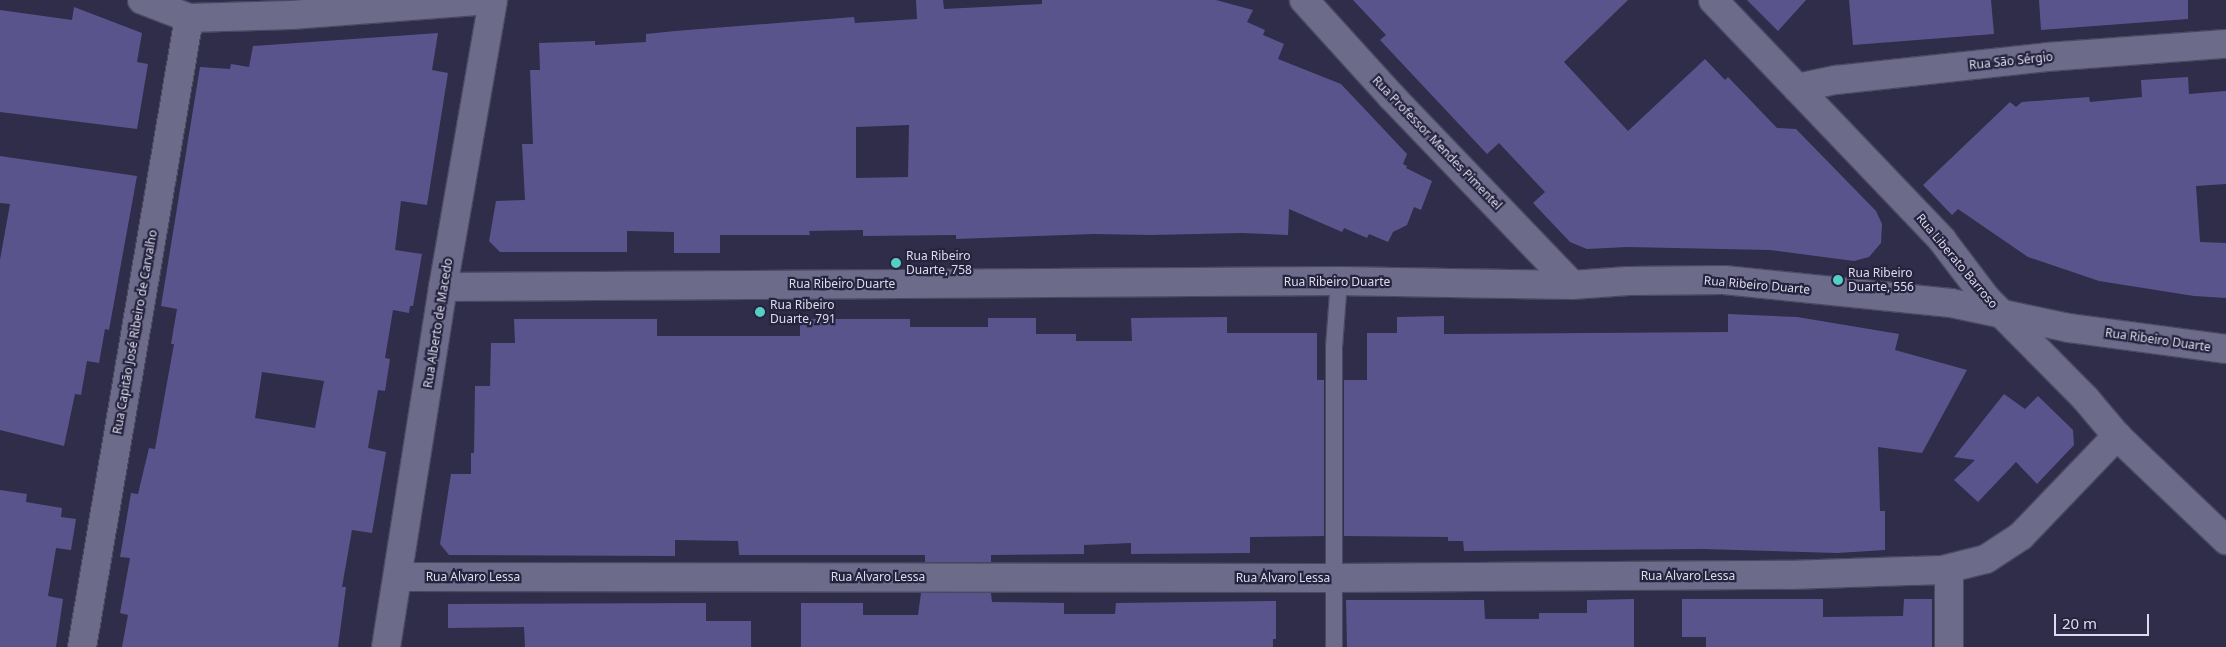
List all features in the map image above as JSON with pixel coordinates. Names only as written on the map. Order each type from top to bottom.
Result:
[{"type":"street","points":[[142,0],[189,18],[291,15],[491,0]]},
{"type":"street","name":"Rua Alberto de Macedo","points":[[386,647],[491,0]]},
{"type":"street","name":"Rua Professor Mendes Pimentel","points":[[1304,0],[1404,110],[1572,285]]},
{"type":"street","name":"Rua Liberato Barroso","points":[[1713,0],[1942,240],[1986,298],[2085,398],[2117,436],[2226,540]]},
{"type":"street","name":"Rua Capitão José Ribeiro de Carvalho","points":[[82,647],[189,18]]},
{"type":"street","name":"Rua São Sérgio","points":[[1797,88],[1836,80],[2047,57],[2226,44]]},
{"type":"street","name":"Rua Ribeiro Duarte","points":[[443,288],[1339,281],[1572,285],[1628,281],[1724,280],[1951,303],[2069,328],[2226,349]]},
{"type":"street","name":"Rua Alvaro Lessa","points":[[398,577],[1334,578],[1789,575],[1950,569],[1986,559],[2021,536],[2117,436]]},
{"type":"street","points":[[1949,647],[1950,569]]},
{"type":"lane","points":[[1334,647],[1334,347],[1339,281]]},
{"type":"building","points":[[916,0],[943,0],[944,9],[1042,4],[1042,0],[1216,0],[1253,10],[1247,22],[1265,30],[1263,35],[1284,44],[1278,59],[1341,84],[1407,154],[1403,164],[1407,166],[1406,168],[1432,181],[1421,210],[1414,207],[1407,225],[1393,232],[1388,242],[1369,234],[1367,238],[1344,228],[1342,232],[1289,209],[1288,235],[1242,233],[1094,234],[956,239],[956,235],[863,236],[863,230],[809,231],[810,235],[720,235],[720,253],[674,253],[674,232],[627,231],[627,252],[500,252],[489,241],[496,201],[525,200],[522,144],[533,144],[530,70],[540,70],[539,43],[595,41],[595,45],[646,42],[646,34],[854,17],[855,23],[917,19]],"holes":[[[909,125],[908,177],[856,178],[856,127]]]},
{"type":"building","points":[[1353,0],[1628,0],[1564,62],[1628,131],[1705,59],[1725,80],[1728,77],[1777,128],[1796,129],[1876,211],[1882,224],[1881,243],[1869,257],[1854,261],[1770,250],[1627,247],[1587,249],[1570,242],[1533,203],[1545,192],[1499,143],[1487,154],[1380,40],[1386,35]]},
{"type":"building","points":[[1747,0],[1806,0],[1778,31]]},
{"type":"building","points":[[1849,0],[1991,0],[1994,34],[1853,45]]},
{"type":"building","points":[[2039,0],[2188,0],[2188,19],[2041,30]]},
{"type":"building","points":[[74,7],[142,33],[137,62],[148,64],[137,129],[0,112],[0,10],[72,20]]},
{"type":"building","points":[[438,33],[432,70],[448,73],[427,205],[401,201],[395,250],[422,254],[413,306],[410,306],[409,313],[393,310],[385,358],[390,359],[385,391],[378,390],[368,448],[386,452],[372,533],[352,530],[342,587],[346,587],[338,647],[122,647],[128,615],[120,613],[130,558],[120,557],[131,493],[138,494],[149,448],[155,449],[174,344],[171,344],[177,309],[161,306],[200,67],[230,69],[231,64],[249,67],[253,46]],"holes":[[[262,372],[324,381],[315,428],[255,418]]]},
{"type":"building","points":[[2188,77],[2189,94],[2226,91],[2226,184],[2196,186],[2200,242],[2226,243],[2226,298],[2194,296],[2099,281],[2028,257],[1958,209],[1952,215],[1923,185],[2010,102],[2016,107],[2022,102],[2089,97],[2090,102],[2142,97],[2141,80]]},
{"type":"building","points":[[0,156],[137,176],[109,330],[105,329],[99,363],[87,361],[81,395],[75,394],[64,446],[0,430],[0,260],[10,204],[0,203]]},
{"type":"building","points":[[1728,314],[1797,317],[1899,334],[1895,350],[1967,370],[1922,453],[1878,447],[1880,511],[1885,511],[1885,550],[1837,553],[1703,549],[1464,551],[1463,541],[1448,541],[1448,537],[1344,536],[1344,380],[1367,380],[1367,333],[1397,333],[1397,317],[1444,316],[1444,334],[1728,332]]},
{"type":"building","points":[[1227,317],[1227,333],[1317,333],[1317,380],[1324,380],[1324,536],[1250,537],[1250,553],[1131,554],[1131,543],[1084,545],[1084,554],[991,555],[991,562],[925,562],[925,555],[739,555],[738,541],[675,540],[675,556],[449,555],[440,544],[451,474],[471,474],[471,453],[474,453],[475,386],[490,386],[491,343],[515,343],[514,319],[657,319],[657,336],[800,336],[800,319],[910,319],[910,327],[988,327],[988,318],[1036,318],[1036,334],[1076,334],[1076,341],[1132,341],[1131,318]]},
{"type":"building","points":[[2004,394],[2025,409],[2038,396],[2073,430],[2074,445],[2037,484],[2016,462],[1978,502],[1954,480],[1975,460],[1954,457]]},
{"type":"building","points":[[0,490],[27,494],[26,502],[62,508],[61,517],[76,519],[71,550],[56,548],[48,596],[63,599],[56,647],[0,647]]},
{"type":"building","points":[[921,593],[991,593],[992,602],[1064,603],[1064,614],[1115,614],[1116,603],[1276,601],[1276,639],[1273,639],[1273,647],[801,647],[801,603],[863,603],[863,615],[918,615]]},
{"type":"building","points":[[1634,599],[1634,647],[1347,647],[1346,600],[1484,600],[1485,619],[1539,619],[1539,613],[1587,613],[1587,600]]},
{"type":"building","points":[[1682,599],[1823,599],[1823,617],[1903,616],[1904,599],[1932,599],[1932,647],[1706,647],[1706,637],[1682,637]]},
{"type":"building","points":[[706,603],[706,621],[751,621],[751,647],[525,647],[524,627],[448,628],[448,604]]},
{"type":"place","name":"Rua Ribeiro Duarte, 758","points":[[896,263]]},
{"type":"place","name":"Rua Ribeiro Duarte, 556","points":[[1838,280]]},
{"type":"place","name":"Rua Ribeiro Duarte, 791","points":[[760,312]]}]
